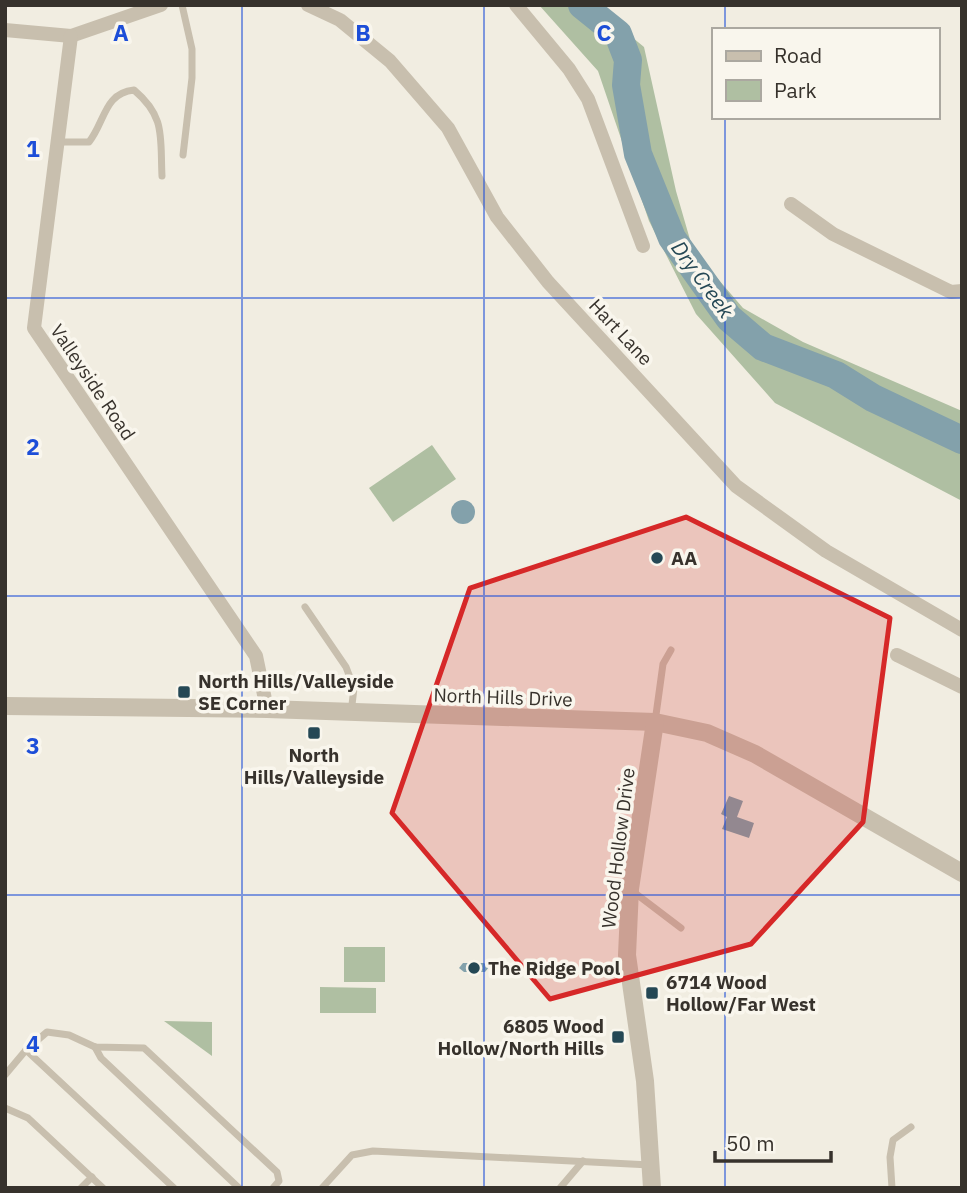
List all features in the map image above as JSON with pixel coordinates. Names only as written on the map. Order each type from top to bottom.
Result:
[{"type":"street","points":[[5,30],[71,36],[162,5]]},
{"type":"street","name":"Hart Lane","points":[[308,5],[340,20],[390,61],[448,128],[497,217],[548,282],[736,486],[826,551],[962,630]]},
{"type":"street","points":[[516,5],[569,69],[588,99],[643,246]]},
{"type":"street","name":"Valleyside Road","points":[[71,36],[33,328],[256,656],[267,709]]},
{"type":"street","points":[[791,204],[833,234],[951,292],[962,291]]},
{"type":"street","points":[[897,655],[962,687]]},
{"type":"street","name":"North Hills Drive","points":[[5,706],[267,709],[655,722],[707,733],[755,754],[962,873]]},
{"type":"street","name":"Wood Hollow Drive","points":[[652,1188],[645,1081],[627,955],[630,889],[655,722]]},
{"type":"lane","points":[[182,5],[192,59],[183,155]]},
{"type":"lane","points":[[57,142],[89,142],[100,128],[108,103],[120,92],[134,90],[153,106],[160,129],[162,176]]},
{"type":"lane","points":[[305,607],[346,667],[354,688],[351,713]]},
{"type":"lane","points":[[655,722],[663,664],[671,650]]},
{"type":"lane","points":[[630,889],[681,928]]},
{"type":"lane","points":[[5,1075],[26,1050],[47,1032],[69,1035],[95,1047],[144,1048],[277,1172],[279,1181],[273,1188]]},
{"type":"lane","points":[[95,1047],[101,1058],[239,1188]]},
{"type":"lane","points":[[26,1050],[174,1188]]},
{"type":"lane","points":[[5,1108],[28,1118],[103,1188]]},
{"type":"lane","points":[[891,1188],[890,1157],[893,1140],[911,1127]]},
{"type":"lane","points":[[322,1188],[352,1155],[373,1150],[651,1165]]},
{"type":"lane","points":[[560,1188],[583,1161]]},
{"type":"lane","points":[[81,1188],[92,1177]]},
{"type":"highlighted area","points":[[686,517],[890,618],[863,822],[751,944],[550,999],[392,813],[470,588]]},
{"type":"green space","points":[[539,5],[593,5],[644,47],[676,191],[693,250],[743,308],[803,342],[962,411],[962,501],[775,403],[696,314],[649,221],[598,71]]},
{"type":"green space","points":[[432,445],[456,479],[393,522],[369,488]]},
{"type":"green space","points":[[344,947],[385,947],[385,982],[344,982]]},
{"type":"green space","points":[[320,987],[376,988],[376,1013],[320,1013]]},
{"type":"green space","points":[[164,1021],[212,1022],[212,1056]]},
{"type":"water","points":[[458,500],[468,500],[475,507],[475,517],[468,524],[458,524],[451,517],[451,507]]},
{"type":"water","points":[[729,796],[743,801],[737,817],[754,823],[749,838],[722,829],[727,817],[721,814]]},
{"type":"water","name":"The Ridge Pool","points":[[463,963],[484,963],[489,967],[485,972],[464,972],[459,968]]},
{"type":"waterway","name":"Dry Creek","points":[[582,5],[618,34],[628,60],[626,85],[638,154],[672,238],[729,318],[763,347],[836,375],[873,398],[962,440]]},
{"type":"place","name":"AA","points":[[657,558]]},
{"type":"place","name":"North Hills/Valleyside SE Corner","points":[[184,692]]},
{"type":"place","name":"North Hills/Valleyside","points":[[314,733]]},
{"type":"place","name":"The Ridge Pool","points":[[474,968]]},
{"type":"place","name":"6714 Wood Hollow/Far West","points":[[652,993]]},
{"type":"place","name":"6805 Wood Hollow/North Hills","points":[[618,1037]]}]
